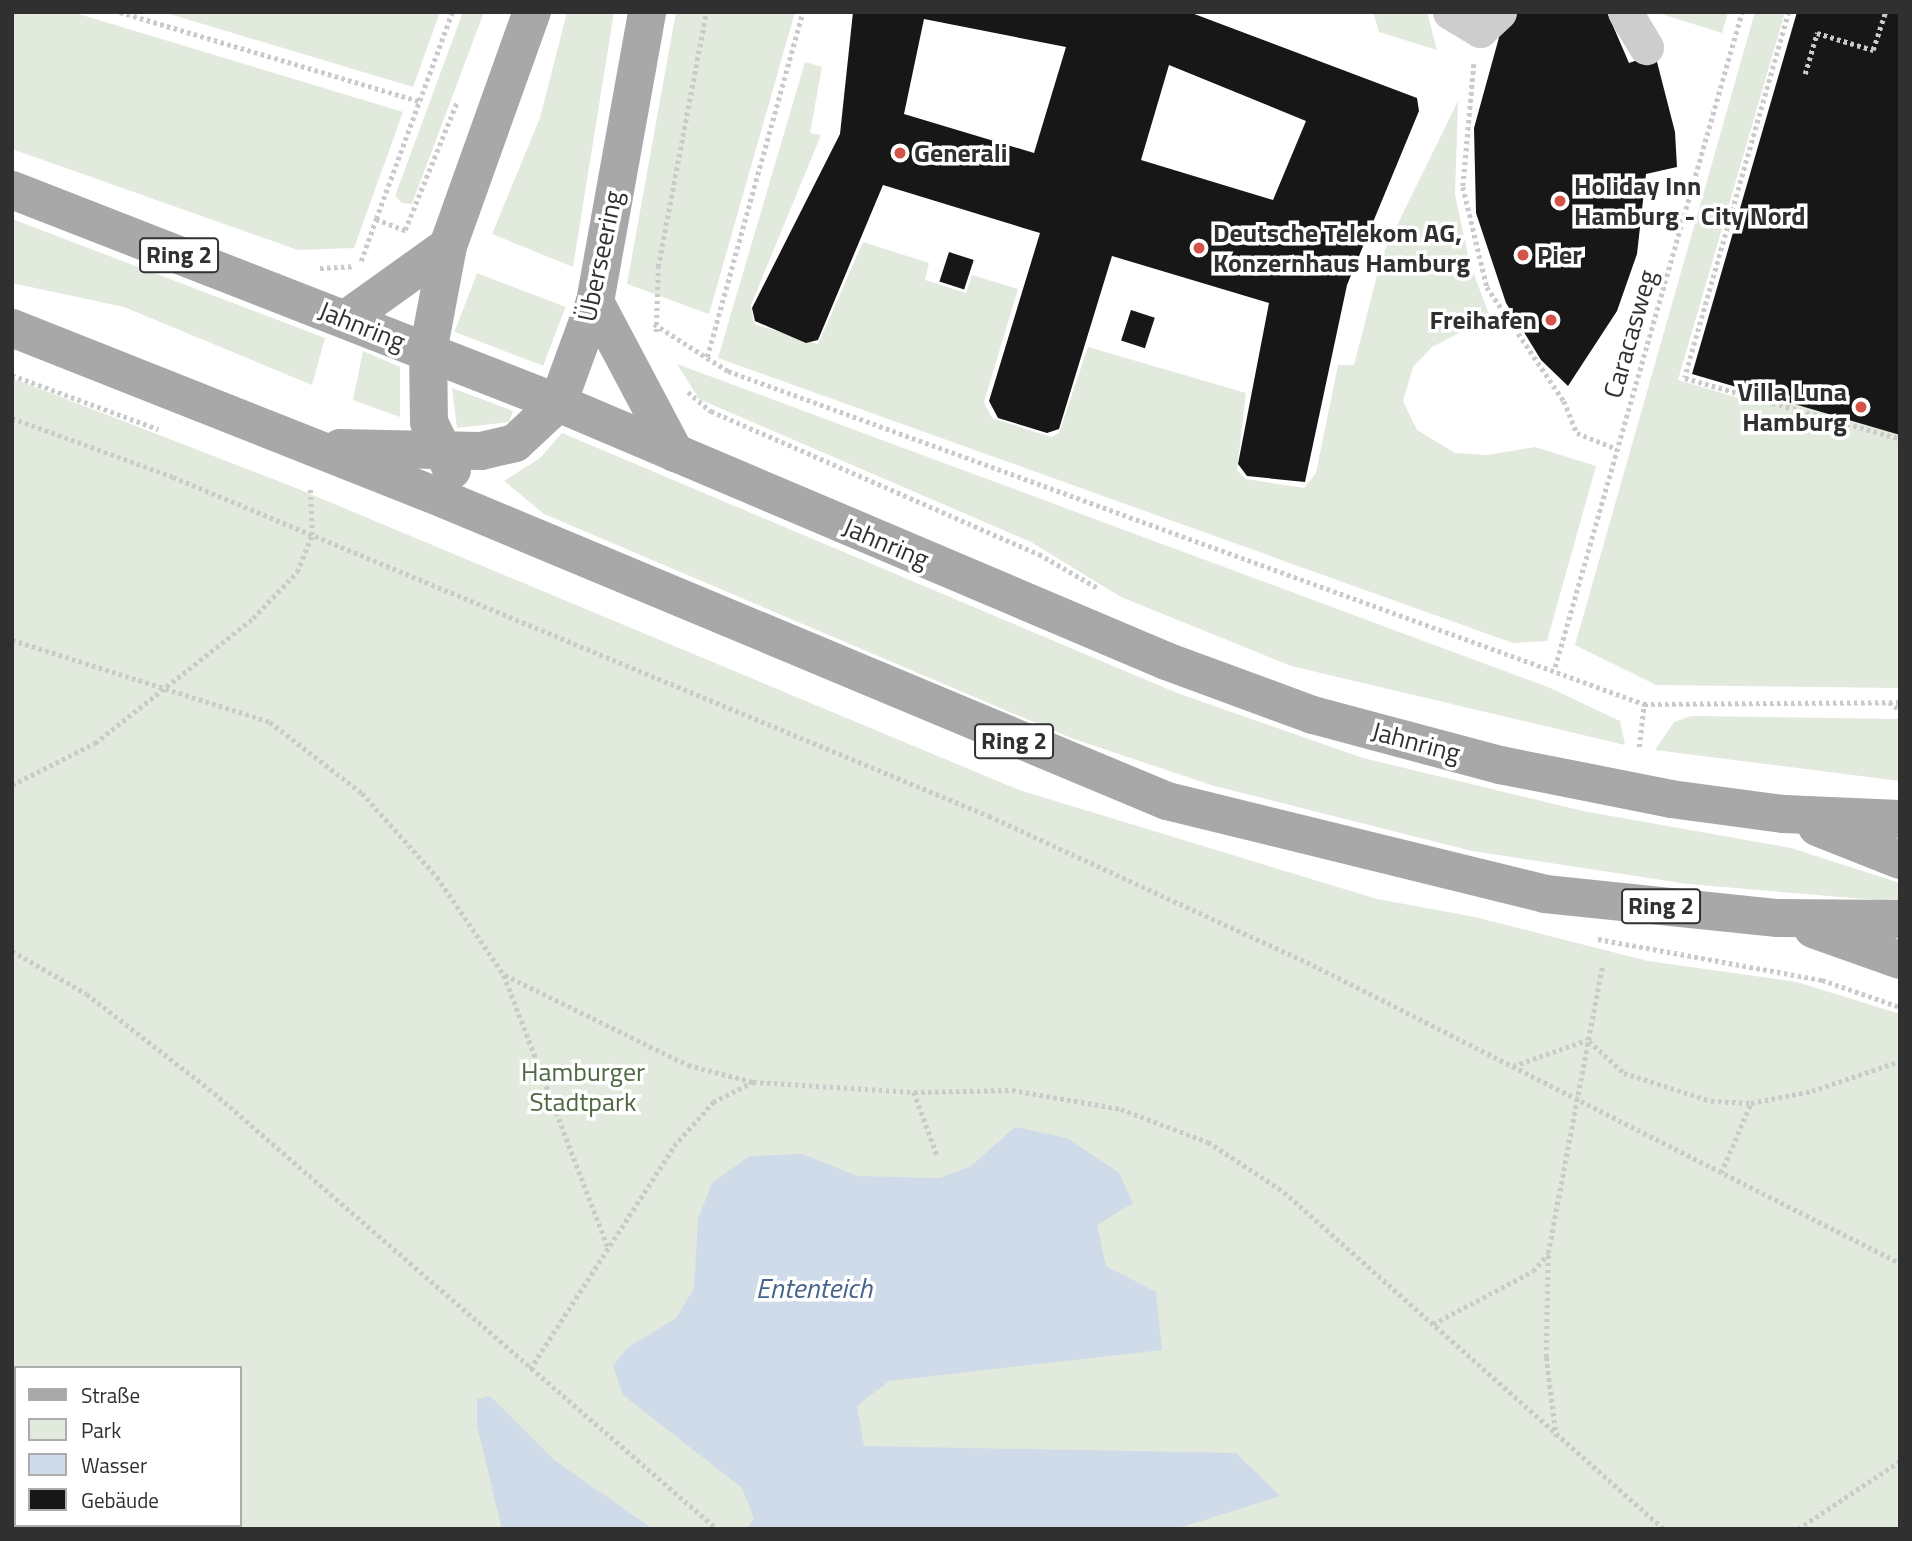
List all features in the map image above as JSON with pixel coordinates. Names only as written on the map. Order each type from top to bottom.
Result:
[{"type":"main road","points":[[505,524],[480,505],[439,450],[425,402],[431,240],[533,12]]},
{"type":"main road","name":"Überseering","points":[[314,463],[439,450],[481,451],[515,443],[558,403],[595,302],[647,12]]},
{"type":"main road","name":"Jahnring","points":[[12,190],[558,403],[1166,661],[1313,715],[1500,765],[1784,814]]},
{"type":"main road","points":[[346,319],[431,240]]},
{"type":"main road","points":[[595,302],[675,453]]},
{"type":"main road","name":"Ring 2","points":[[12,328],[314,463],[505,524],[983,729],[1167,801],[1545,894],[1778,918],[1900,919]]},
{"type":"main road","points":[[1784,814],[1900,860]]},
{"type":"main road","name":"Ring 2","points":[[1784,814],[1900,819]]},
{"type":"main road","points":[[1778,918],[1900,960]]},
{"type":"lane","points":[[1450,12],[1489,21]]},
{"type":"lane","points":[[1625,12],[1646,47]]},
{"type":"path","points":[[120,12],[419,102]]},
{"type":"path","points":[[356,274],[452,12]]},
{"type":"path","points":[[659,342],[653,324],[673,179],[706,12]]},
{"type":"path","points":[[707,357],[803,12]]},
{"type":"path","name":"Caracasweg","points":[[1555,667],[1742,12]]},
{"type":"path","points":[[1789,12],[1685,378],[1900,439]]},
{"type":"path","points":[[1805,74],[1817,33],[1873,50],[1885,12]]},
{"type":"path","points":[[1489,21],[1463,187],[1487,287],[1526,354],[1564,401],[1573,429],[1617,449]]},
{"type":"path","points":[[399,237],[405,230],[462,89]]},
{"type":"path","points":[[376,219],[431,240]]},
{"type":"path","points":[[359,265],[370,258]]},
{"type":"path","points":[[644,321],[728,371],[1491,652],[1555,667],[1644,704],[1900,702]]},
{"type":"path","points":[[683,385],[711,411],[1039,554],[1111,596]]},
{"type":"path","points":[[12,418],[312,534],[989,816],[1319,968],[1900,1264]]},
{"type":"path","points":[[12,785],[95,743],[172,686],[297,572],[312,534],[314,463]]},
{"type":"path","points":[[12,640],[172,686],[270,722],[362,793],[438,877],[504,975],[608,1249]]},
{"type":"path","points":[[1889,702],[1900,710]]},
{"type":"path","points":[[1639,747],[1644,704]]},
{"type":"path","points":[[12,951],[87,994],[214,1093],[530,1370],[717,1529]]},
{"type":"path","points":[[1556,1438],[1546,1357],[1548,1253],[1602,967]]},
{"type":"path","points":[[504,975],[688,1065],[753,1082],[914,1092],[1012,1090],[1121,1109],[1208,1142],[1284,1192],[1556,1438],[1664,1529]]},
{"type":"path","points":[[1512,1066],[1588,1040]]},
{"type":"path","points":[[1588,1040],[1624,1073],[1667,1091],[1751,1103],[1900,1061]]},
{"type":"path","points":[[530,1370],[674,1146],[713,1102],[753,1082]]},
{"type":"path","points":[[914,1092],[937,1155]]},
{"type":"path","points":[[1721,1174],[1751,1103]]},
{"type":"path","points":[[1433,1324],[1522,1277],[1548,1253]]},
{"type":"path","points":[[1798,1529],[1900,1461]]},
{"type":"green space","points":[[12,12],[72,12],[403,112],[354,248],[298,250],[12,149]]},
{"type":"green space","points":[[163,12],[440,12],[413,87]]},
{"type":"green space","points":[[463,12],[484,12],[412,204],[402,203],[395,196]]},
{"type":"green space","points":[[567,12],[614,12],[573,267],[492,234],[540,118]]},
{"type":"green space","points":[[676,12],[795,12],[709,314],[627,284]]},
{"type":"green space","points":[[1373,12],[1427,12],[1437,50],[1379,32]]},
{"type":"green space","points":[[1655,12],[1728,12],[1722,33]]},
{"type":"green space","points":[[1755,12],[1785,12],[1678,380],[1756,403],[1759,393],[1900,435],[1900,688],[1656,685],[1575,645]]},
{"type":"green space","points":[[805,62],[822,67],[810,133],[821,135],[751,305],[754,324],[818,344],[863,242],[929,263],[925,280],[966,293],[972,275],[1018,289],[984,402],[992,418],[1051,437],[1059,433],[1088,347],[1246,393],[1237,470],[1246,479],[1304,488],[1316,473],[1338,365],[1354,365],[1382,256],[1458,101],[1455,195],[1470,264],[1490,317],[1432,347],[1413,367],[1403,401],[1417,430],[1455,453],[1487,455],[1535,447],[1596,466],[1547,641],[1513,643],[718,358]]},
{"type":"green space","points":[[12,219],[325,338],[312,385],[124,307],[12,283]]},
{"type":"green space","points":[[477,273],[566,307],[543,366],[454,332]]},
{"type":"green space","points":[[363,351],[400,367],[400,417],[353,400]]},
{"type":"green space","points":[[677,364],[1550,688],[1620,721],[1625,745],[1291,666],[1121,597],[1031,542],[699,399]]},
{"type":"green space","name":"Hamburger Stadtpark","points":[[12,378],[296,488],[1019,790],[1377,899],[1475,917],[1648,961],[1797,982],[1900,1014],[1900,1529],[12,1529]]},
{"type":"green space","points":[[452,388],[513,411],[509,422],[457,428]]},
{"type":"green space","points":[[562,433],[1177,693],[1363,758],[1583,811],[1791,848],[1900,883],[1900,902],[1688,884],[1472,851],[1214,786],[1071,738],[544,514],[504,481],[540,458]]},
{"type":"green space","points":[[1692,716],[1900,719],[1900,781],[1655,750],[1674,722]]},
{"type":"water","name":"Ententeich","points":[[1015,1127],[1067,1138],[1119,1173],[1133,1203],[1097,1225],[1106,1266],[1156,1292],[1162,1350],[889,1381],[857,1406],[864,1446],[1236,1453],[1280,1496],[1176,1529],[747,1529],[754,1518],[742,1488],[623,1395],[613,1366],[627,1348],[676,1318],[694,1288],[698,1219],[712,1183],[750,1156],[802,1154],[857,1176],[940,1178],[971,1166]]},
{"type":"water","points":[[490,1396],[554,1460],[653,1529],[502,1529],[477,1426],[477,1399]]},
{"type":"building","name":"Deutsche Telekom AG, Konzernhaus Hamburg","points":[[853,12],[1189,12],[1417,98],[1419,111],[1347,285],[1305,482],[1247,476],[1238,464],[1269,303],[1112,256],[1059,429],[1047,433],[998,418],[989,401],[1040,233],[883,185],[818,340],[806,343],[755,321],[752,308],[840,134]],"holes":[[[924,19],[1066,47],[1034,153],[904,114]],[[1169,65],[1306,121],[1273,200],[1141,160]]]},
{"type":"building","name":"Holiday Inn Hamburg - City Nord","points":[[1506,12],[1607,12],[1629,63],[1655,54],[1675,132],[1677,167],[1646,174],[1637,254],[1617,311],[1568,386],[1541,360],[1506,303],[1476,213],[1474,128]]},
{"type":"building","points":[[1797,12],[1900,12],[1900,435],[1692,374]]},
{"type":"building","points":[[949,252],[974,260],[964,290],[939,281]]},
{"type":"building","points":[[1131,310],[1155,318],[1145,348],[1121,340]]},
{"type":"place","name":"Generali","points":[[900,153]]},
{"type":"place","name":"Holiday Inn Hamburg - City Nord","points":[[1560,201]]},
{"type":"place","name":"Deutsche Telekom AG, Konzernhaus Hamburg","points":[[1199,248]]},
{"type":"place","name":"Pier","points":[[1523,255]]},
{"type":"place","name":"Freihafen","points":[[1551,320]]},
{"type":"place","name":"Villa Luna Hamburg","points":[[1861,407]]}]
